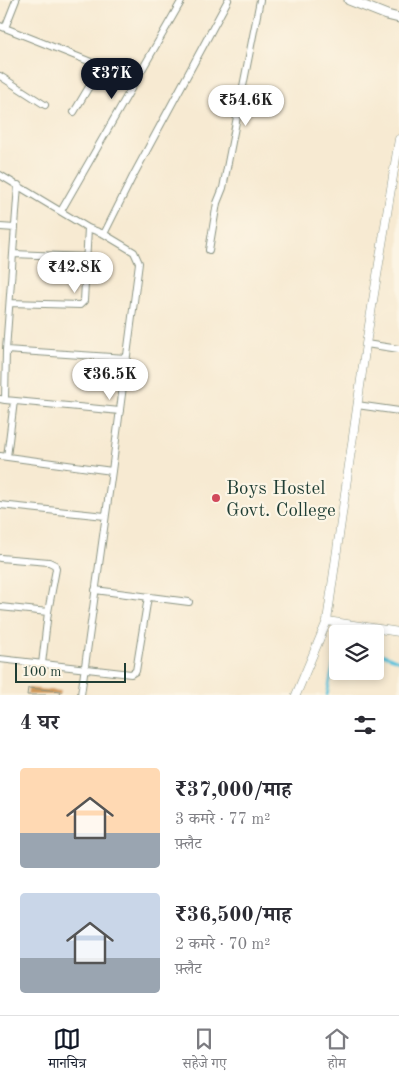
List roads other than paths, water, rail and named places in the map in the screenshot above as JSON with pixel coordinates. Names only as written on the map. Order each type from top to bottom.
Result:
[{"type":"main road","points":[[349,0],[399,18]]},
{"type":"street","points":[[16,0],[3,27],[91,62],[98,67],[99,70],[74,112]]},
{"type":"street","points":[[60,211],[182,0]]},
{"type":"street","points":[[104,234],[228,0]]},
{"type":"street","points":[[209,250],[217,203],[223,188],[260,0]]},
{"type":"street","points":[[0,76],[45,105]]},
{"type":"street","points":[[296,695],[327,620],[366,344],[399,139]]},
{"type":"street","points":[[0,175],[88,228],[104,234],[134,252],[138,263],[120,411],[81,695]]},
{"type":"street","points":[[18,185],[2,400],[120,411]]},
{"type":"street","points":[[0,227],[15,228]]},
{"type":"street","points":[[10,303],[80,305],[85,297],[88,228]]},
{"type":"street","points":[[13,254],[87,257]]},
{"type":"street","points":[[366,344],[399,349]]},
{"type":"street","points":[[6,350],[126,358]]},
{"type":"street","points":[[14,401],[3,457],[112,471]]},
{"type":"street","points":[[358,405],[399,411]]},
{"type":"street","points":[[0,505],[105,516]]},
{"type":"street","points":[[0,558],[49,562],[55,565],[56,569],[48,612],[42,664]]},
{"type":"street","points":[[95,590],[190,602]]},
{"type":"street","points":[[0,659],[132,674],[136,670],[148,597]]},
{"type":"street","points":[[0,607],[48,612]]},
{"type":"street","points":[[327,620],[399,632]]},
{"type":"waterway","points":[[384,655],[399,661]]},
{"type":"waterway","points":[[327,695],[330,680]]},
{"type":"place","name":"Boys Hostel Govt. College","points":[[216,498]]}]
